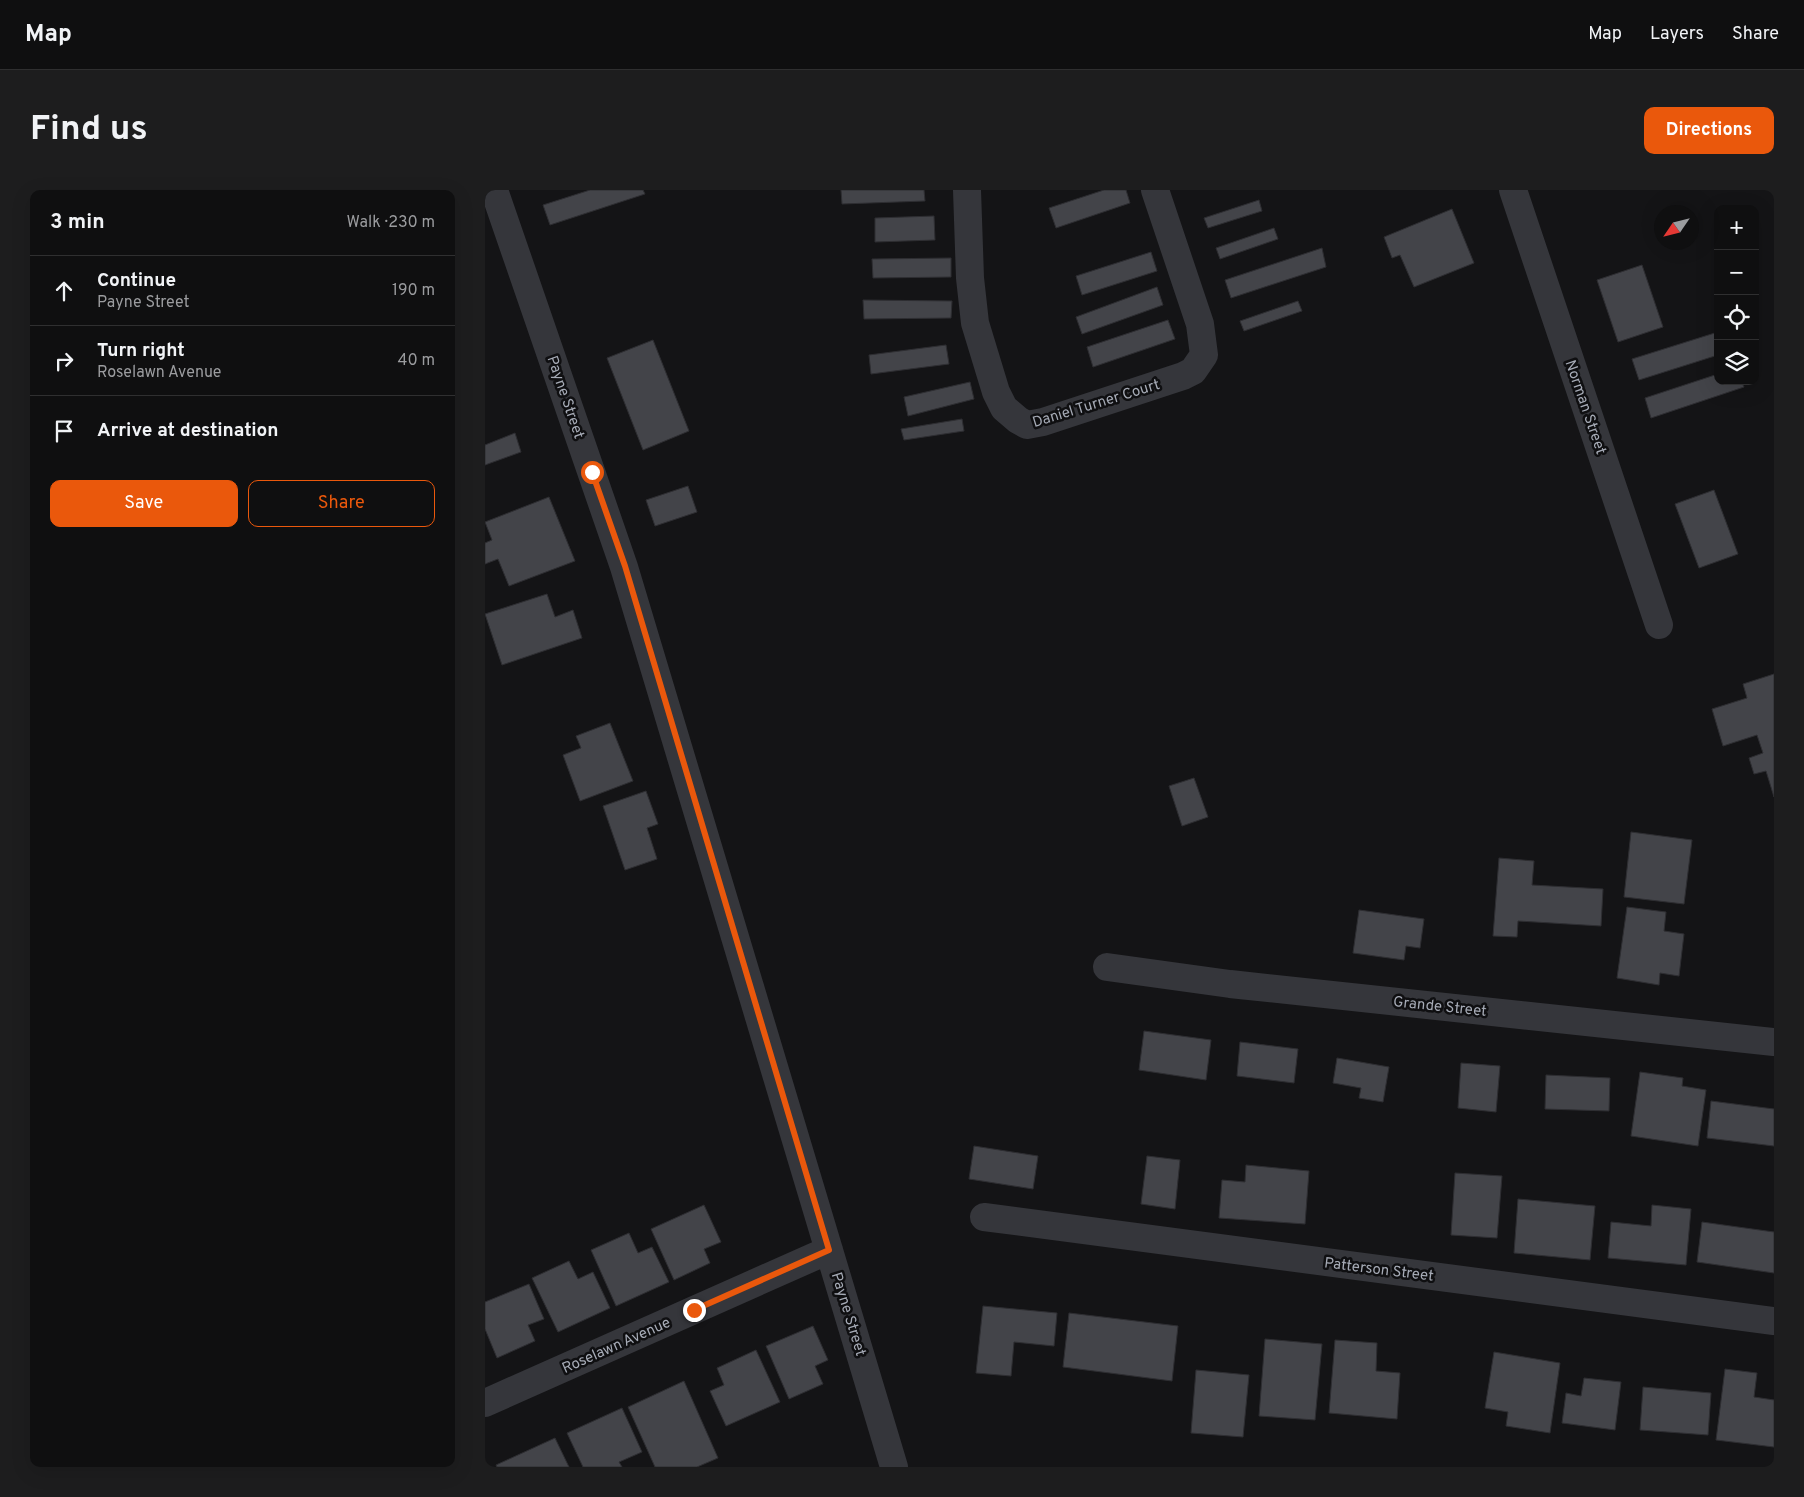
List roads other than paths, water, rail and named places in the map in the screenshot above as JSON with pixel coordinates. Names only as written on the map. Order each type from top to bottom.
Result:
[{"type":"street","name":"Payne Street","points":[[494,190],[625,566],[894,1467]]},
{"type":"street","name":"Daniel Turner Court","points":[[967,190],[970,278],[975,323],[996,392],[1004,408],[1027,425],[1043,422],[1183,376],[1193,371],[1204,355],[1200,324],[1155,190]]},
{"type":"street","name":"Norman Street","points":[[1513,190],[1659,624]]},
{"type":"street","name":"Grande Street","points":[[1107,967],[1230,984],[1774,1042]]},
{"type":"street","name":"Patterson Street","points":[[984,1217],[1774,1321]]},
{"type":"street","name":"Roselawn Avenue","points":[[485,1403],[829,1250]]}]
